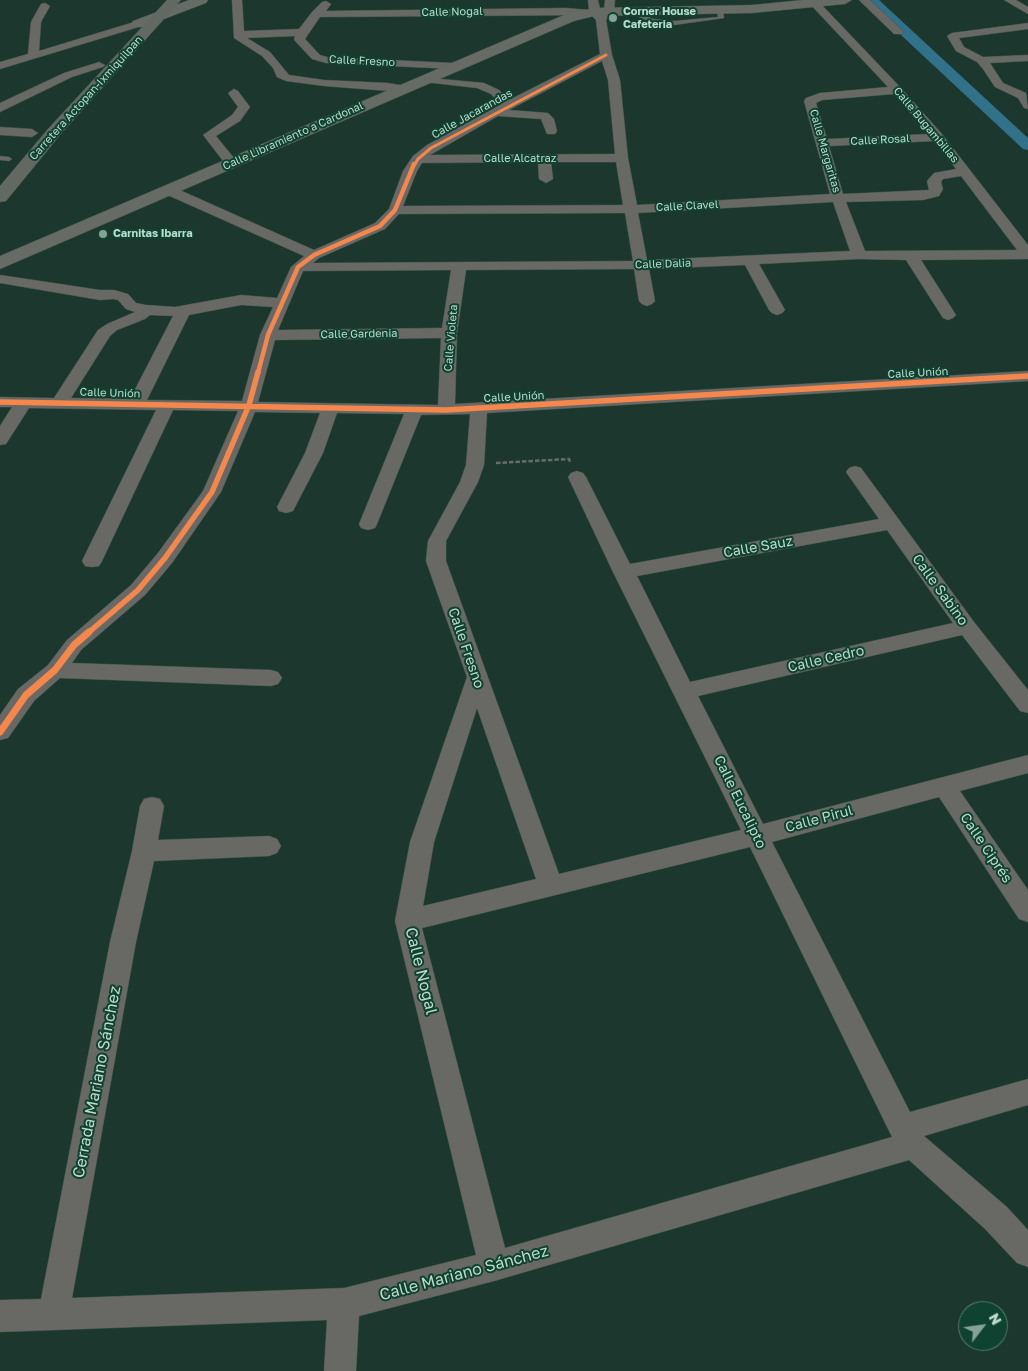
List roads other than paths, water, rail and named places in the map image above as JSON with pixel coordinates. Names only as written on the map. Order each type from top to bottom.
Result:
[{"type":"main road","name":"Carretera Actopan-Ixmiquilpan","points":[[0,197],[159,8],[174,0]]},
{"type":"main road","points":[[3,162],[138,24],[159,8]]},
{"type":"street","points":[[159,8],[201,0]]},
{"type":"street","points":[[237,0],[239,38],[266,54],[278,67],[281,75],[286,78],[324,83],[402,88]]},
{"type":"street","points":[[238,35],[302,32],[329,0]]},
{"type":"street","name":"Calle Libramiento a Cardonal","points":[[0,263],[453,66],[569,18],[599,9],[630,11],[720,10],[767,4],[844,0]]},
{"type":"street","points":[[864,0],[898,32]]},
{"type":"street","points":[[1008,0],[1028,11]]},
{"type":"street","name":"Calle Bugambilias","points":[[814,3],[897,90],[938,137],[1028,254]]},
{"type":"street","points":[[33,56],[36,22],[45,6]]},
{"type":"street","points":[[599,9],[606,55],[614,80],[622,158],[639,265],[647,301]]},
{"type":"street","name":"Calle Nogal","points":[[316,14],[599,9]]},
{"type":"street","points":[[0,66],[138,24]]},
{"type":"street","points":[[1026,99],[999,85],[988,66],[960,48],[952,36],[1028,26]]},
{"type":"street","name":"Calle Fresno","points":[[302,32],[299,39],[311,54],[326,60],[453,66]]},
{"type":"street","name":"Calle Jacarandas","points":[[298,267],[314,255],[380,226],[395,210],[410,171],[418,160],[431,148],[501,109],[606,55]]},
{"type":"street","points":[[981,60],[1028,58]]},
{"type":"street","points":[[0,108],[68,75],[99,65]]},
{"type":"street","points":[[424,79],[480,85],[495,92],[501,109],[544,116],[548,119],[551,131]]},
{"type":"street","name":"Calle Margaritas","points":[[859,255],[838,198],[810,101],[814,98],[897,90]]},
{"type":"street","points":[[232,163],[209,135],[236,118],[244,107],[234,93]]},
{"type":"street","points":[[0,131],[32,133]]},
{"type":"street","name":"Calle Rosal","points":[[822,143],[938,137]]},
{"type":"street","name":"Calle Alcatraz","points":[[418,160],[622,158]]},
{"type":"street","points":[[544,159],[546,179]]},
{"type":"street","name":"Calle Clavel","points":[[395,210],[631,209],[838,198],[923,196],[934,193],[936,189],[934,181],[939,176],[964,171]]},
{"type":"street","points":[[168,190],[314,255]]},
{"type":"street","name":"Calle Dalia","points":[[298,267],[639,265],[859,255],[1028,254]]},
{"type":"street","points":[[911,256],[948,315]]},
{"type":"street","points":[[750,260],[777,310]]},
{"type":"street","name":"Calle Violeta","points":[[446,410],[449,333],[459,266]]},
{"type":"street","points":[[0,732],[26,695],[55,670],[74,645],[138,590],[165,558],[212,492],[249,405],[268,336],[298,267]]},
{"type":"street","points":[[0,279],[100,295],[114,294],[123,297],[131,306],[146,310],[184,311],[241,300],[283,303]]},
{"type":"street","points":[[60,402],[104,333],[112,327],[140,316],[146,310]]},
{"type":"street","points":[[136,404],[184,311]]},
{"type":"street","name":"Calle Gardenia","points":[[268,336],[449,333]]},
{"type":"street","name":"Calle Unión","points":[[0,402],[446,410],[1028,376]]},
{"type":"street","points":[[0,440],[24,402]]},
{"type":"street","points":[[92,561],[167,404]]},
{"type":"street","points":[[286,507],[314,453],[330,408]]},
{"type":"street","name":"Calle Fresno","points":[[479,409],[475,465],[469,482],[438,541],[436,562],[551,886]]},
{"type":"street","points":[[368,524],[414,410]]},
{"type":"street","name":"Calle Sabino","points":[[855,472],[967,627],[1028,705]]},
{"type":"street","name":"Calle Eucalipto","points":[[577,477],[623,572],[685,691],[908,1136]]},
{"type":"street","name":"Calle Sauz","points":[[623,572],[892,523]]},
{"type":"street","name":"Calle Cedro","points":[[685,691],[967,627]]},
{"type":"street","points":[[55,670],[271,678]]},
{"type":"street","name":"Calle Nogal","points":[[476,679],[422,842],[408,921],[494,1266]]},
{"type":"street","name":"Calle Pirul","points":[[408,921],[756,836],[1028,764]]},
{"type":"street","name":"Calle Ciprés","points":[[944,785],[1028,911]]},
{"type":"street","name":"Cerrada Mariano Sánchez","points":[[54,1313],[123,942],[144,852],[152,806]]},
{"type":"street","points":[[144,852],[270,846]]},
{"type":"street","name":"Calle Mariano Sánchez","points":[[0,1316],[344,1304],[494,1266],[908,1136],[1028,1092]]},
{"type":"street","points":[[908,1136],[996,1218],[1028,1252]]},
{"type":"street","points":[[340,1371],[344,1304]]},
{"type":"waterway","points":[[873,0],[875,4],[1028,146]]},
{"type":"place","name":"Corner House Cafeteria","points":[[613,18]]},
{"type":"place","name":"Carnitas Ibarra","points":[[103,234]]}]
